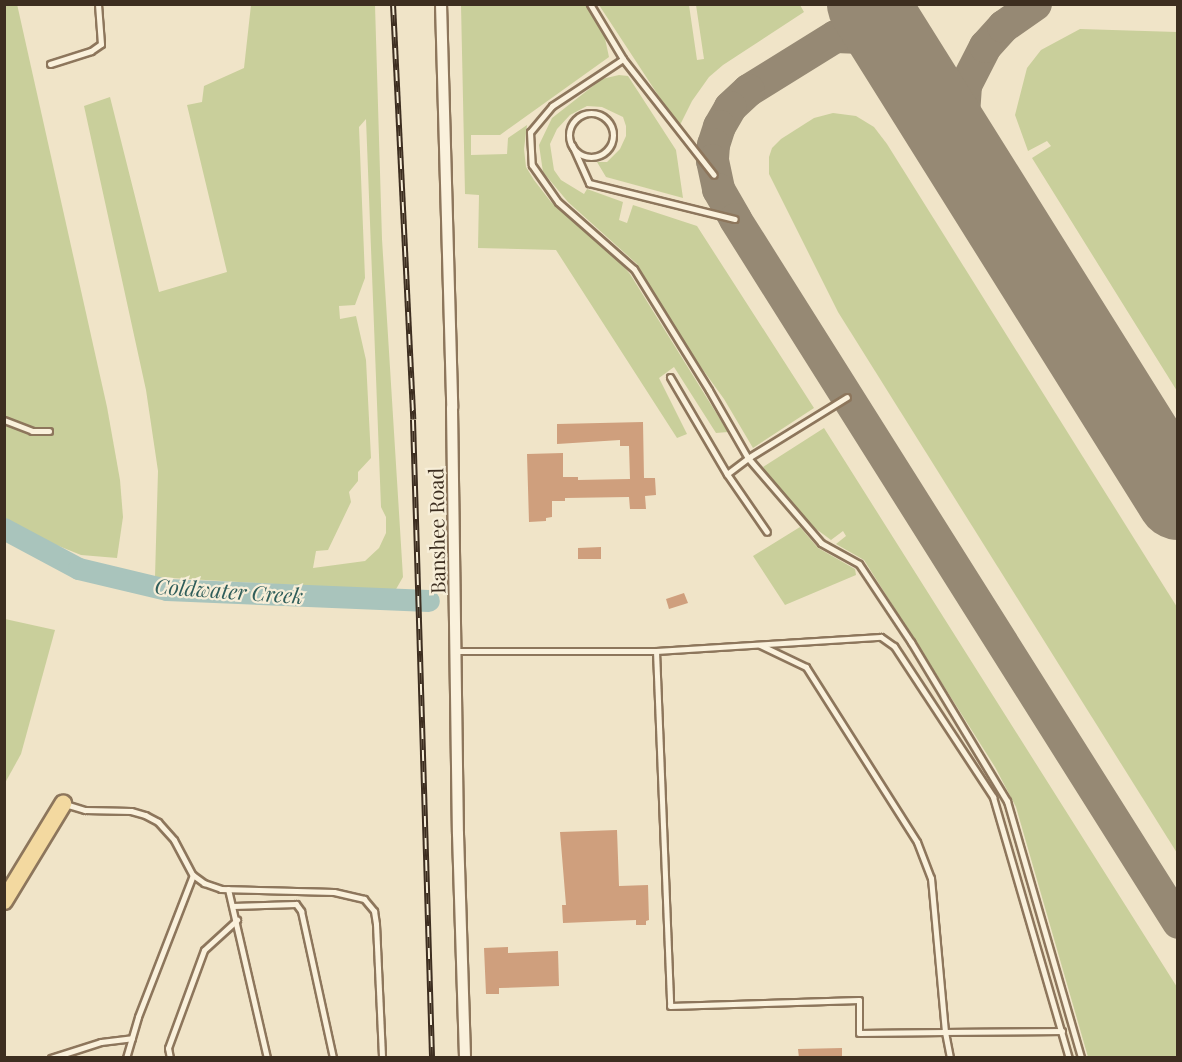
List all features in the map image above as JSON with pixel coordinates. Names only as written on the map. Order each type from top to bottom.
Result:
[{"type":"main road","points":[[4,901],[63,804]]},
{"type":"street","name":"Banshee Road","points":[[441,4],[453,419],[465,1058]]},
{"type":"lane","points":[[50,64],[91,51],[101,44],[98,4]]},
{"type":"lane","points":[[590,4],[623,59],[714,175]]},
{"type":"lane","points":[[623,59],[552,106],[530,132],[531,165],[558,202],[633,269],[709,390],[748,458],[821,543],[860,564],[911,642],[1007,801],[1081,1058]]},
{"type":"lane","points":[[572,145],[576,151],[589,157],[603,153],[612,142],[612,128],[609,122],[597,113],[576,118],[569,131],[572,145],[589,183],[735,219]]},
{"type":"lane","points":[[670,377],[727,474],[767,532]]},
{"type":"lane","points":[[727,474],[748,458],[847,397]]},
{"type":"lane","points":[[4,420],[32,431],[49,431]]},
{"type":"lane","points":[[456,651],[656,651],[881,637],[894,646],[993,796],[1069,1058]]},
{"type":"lane","points":[[755,644],[806,667],[918,842],[931,878],[945,1032],[950,1058]]},
{"type":"lane","points":[[656,651],[670,1006],[859,1000],[860,1033],[1062,1031]]},
{"type":"lane","points":[[63,804],[85,810],[131,811],[146,815],[158,822],[174,840],[193,874],[204,883],[228,889],[351,894],[369,903],[376,924],[382,1058]]},
{"type":"lane","points":[[126,1058],[193,874]]},
{"type":"lane","points":[[228,889],[267,1058]]},
{"type":"lane","points":[[233,906],[296,904],[301,911],[333,1058]]},
{"type":"lane","points":[[170,1058],[168,1048],[204,950],[237,920]]},
{"type":"lane","points":[[51,1058],[101,1042],[132,1038]]},
{"type":"green space","points":[[17,4],[107,407],[120,480],[123,517],[117,558],[81,555],[34,536],[5,518],[4,5]]},
{"type":"green space","points":[[251,5],[375,5],[382,239],[403,577],[395,591],[155,577],[158,471],[146,390],[84,106],[110,97],[159,292],[227,272],[187,105],[202,102],[204,86],[244,68]],"holes":[[[366,119],[381,507],[386,517],[386,533],[379,548],[365,561],[313,568],[316,551],[328,550],[351,502],[349,492],[358,481],[358,472],[371,458],[366,360],[356,316],[340,319],[339,306],[355,305],[365,278],[359,127]]]},
{"type":"green space","points":[[461,5],[586,5],[604,34],[609,57],[500,135],[471,135],[471,155],[507,154],[508,138],[527,125],[524,149],[526,167],[534,180],[551,202],[617,259],[630,274],[728,432],[716,433],[674,367],[659,378],[687,434],[677,438],[556,250],[478,248],[479,195],[465,194]]},
{"type":"green space","points":[[599,5],[689,5],[697,60],[704,59],[696,5],[800,5],[804,12],[723,65],[709,77],[692,101],[679,127]]},
{"type":"green space","points":[[1080,29],[1177,32],[1177,391],[1032,158],[1051,146],[1047,141],[1028,151],[1015,115],[1027,68],[1041,50]]},
{"type":"green space","points":[[619,75],[628,76],[676,150],[683,198],[606,177],[597,162],[607,162],[620,149],[626,136],[626,126],[623,117],[602,107],[587,106],[570,115],[557,129],[550,144],[554,170],[561,180],[584,194],[587,189],[623,202],[619,220],[627,223],[633,205],[697,226],[814,408],[753,448],[724,399],[685,345],[637,264],[568,202],[543,172],[539,145],[552,118],[602,79]]},
{"type":"green space","points":[[833,113],[856,116],[874,127],[887,144],[1177,607],[1177,853],[838,312],[769,174],[769,157],[772,148],[781,139],[814,118]]},
{"type":"green space","points":[[824,428],[1177,987],[1177,1057],[1088,1057],[1016,807],[995,767],[864,560],[836,544],[846,536],[843,531],[831,540],[808,523],[787,500],[763,467]]},
{"type":"green space","points":[[800,527],[818,548],[855,569],[856,575],[785,605],[753,556]]},
{"type":"green space","points":[[5,619],[55,630],[21,754],[5,783]]},
{"type":"building","points":[[643,422],[644,478],[655,478],[656,495],[645,496],[646,509],[630,509],[629,497],[565,498],[565,501],[552,501],[552,517],[546,518],[546,521],[529,522],[527,454],[563,453],[563,477],[578,477],[578,480],[630,479],[629,446],[620,446],[620,440],[557,444],[557,424]]},
{"type":"building","points":[[601,547],[601,559],[578,559],[578,548]]},
{"type":"building","points":[[684,593],[688,603],[669,609],[666,599]]},
{"type":"building","points":[[617,830],[619,886],[648,885],[649,920],[646,921],[646,925],[636,925],[636,920],[563,923],[562,905],[566,905],[560,832]]},
{"type":"building","points":[[508,947],[508,953],[558,951],[559,986],[499,988],[499,994],[486,994],[484,948]]},
{"type":"building","points":[[842,1048],[842,1058],[799,1058],[798,1049]]},
{"type":"waterway","name":"Coldwater Creek","points":[[4,529],[79,569],[167,590],[429,601]]},
{"type":"taxiway","points":[[979,184],[962,129],[965,85],[985,46],[1003,26],[1035,4]]},
{"type":"taxiway","points":[[899,54],[882,43],[861,37],[835,36],[748,90],[730,107],[719,126],[713,144],[712,160],[718,189],[1178,922]]},
{"type":"runway","points":[[868,4],[1178,499]]},
{"type":"railway","points":[[393,4],[413,420],[432,1058]]}]
